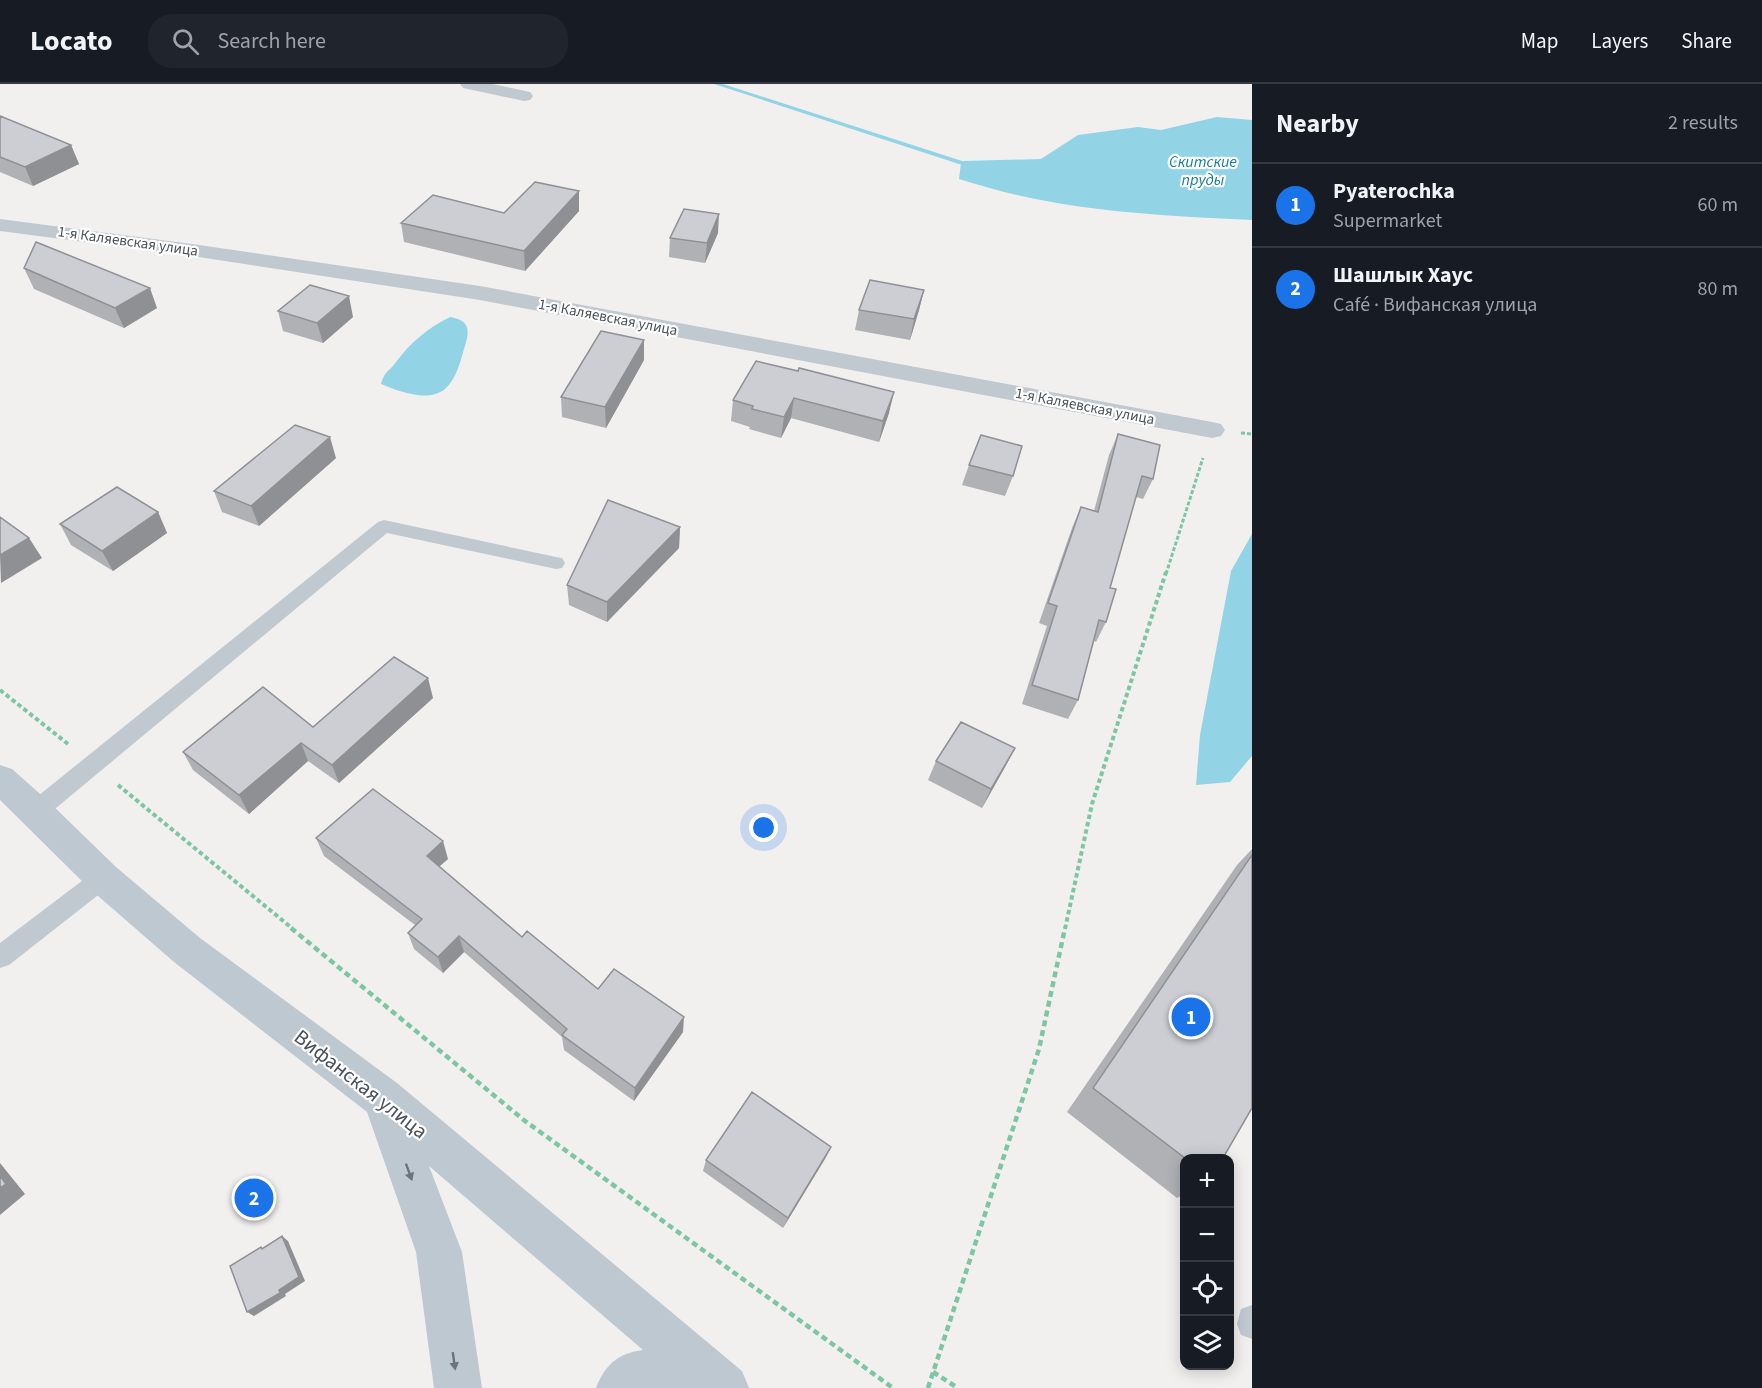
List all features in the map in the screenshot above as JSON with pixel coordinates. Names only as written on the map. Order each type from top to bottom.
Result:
[{"type":"main road","name":"Вифанская улица","points":[[0,779],[36,811],[103,878],[187,950],[382,1098],[711,1377]]},
{"type":"main road","points":[[382,1098],[439,1252],[458,1388]]},
{"type":"main road","points":[[620,1388],[633,1375],[711,1377]]},
{"type":"street","points":[[469,84],[524,96]]},
{"type":"street","name":"1-я Каляевская улица","points":[[0,225],[181,248],[480,293],[1212,430]]},
{"type":"lane","points":[[36,811],[384,526],[555,563]]},
{"type":"lane","points":[[0,957],[103,878]]},
{"type":"path","points":[[928,1388],[1039,1049],[1092,804],[1212,430]]},
{"type":"path","points":[[0,690],[93,764],[525,1121],[893,1388]]},
{"type":"path","points":[[933,1372],[958,1388]]},
{"type":"water","name":"Скитские пруды","points":[[1217,117],[1252,120],[1252,220],[1140,213],[1068,205],[996,190],[959,179],[961,163],[964,161],[1041,159],[1078,135],[1138,127],[1161,130]]},
{"type":"water","points":[[450,317],[464,322],[468,331],[458,369],[445,389],[438,393],[422,395],[381,384],[386,374],[414,342]]},
{"type":"water","points":[[1252,534],[1252,756],[1230,782],[1196,785],[1200,735],[1231,571]]},
{"type":"building","points":[[0,116],[71,145],[25,167],[0,157]]},
{"type":"building","points":[[535,182],[579,191],[524,251],[401,223],[433,195],[504,213]]},
{"type":"building","points":[[684,209],[719,214],[707,243],[670,238]]},
{"type":"building","points":[[36,242],[150,288],[115,308],[24,268]]},
{"type":"building","points":[[870,280],[924,290],[914,319],[859,310]]},
{"type":"building","points":[[310,285],[349,296],[317,323],[278,311]]},
{"type":"building","points":[[601,331],[644,340],[605,407],[561,397]]},
{"type":"building","points":[[756,361],[798,371],[799,368],[894,392],[883,421],[794,398],[784,417],[752,409],[753,406],[733,400]]},
{"type":"building","points":[[295,425],[330,437],[251,506],[214,491]]},
{"type":"building","points":[[1118,434],[1160,445],[1153,479],[1142,476],[1110,588],[1116,589],[1106,622],[1099,620],[1078,700],[1032,685],[1057,606],[1048,603],[1081,507],[1098,512]]},
{"type":"building","points":[[981,435],[1022,446],[1013,476],[969,465]]},
{"type":"building","points":[[117,487],[158,512],[102,551],[60,524]]},
{"type":"building","points":[[608,500],[680,527],[607,602],[567,585]]},
{"type":"building","points":[[0,517],[29,538],[0,555]]},
{"type":"building","points":[[394,657],[428,678],[332,765],[301,743],[239,795],[183,752],[263,687],[313,727]]},
{"type":"building","points":[[961,722],[1015,748],[991,789],[936,761]]},
{"type":"building","points":[[373,789],[443,841],[427,856],[522,937],[527,931],[598,989],[614,969],[684,1017],[635,1088],[562,1035],[567,1029],[459,936],[438,957],[408,933],[422,919],[316,838]]},
{"type":"building","points":[[1252,855],[1252,1108],[1225,1154],[1180,1154],[1093,1088]]},
{"type":"building","points":[[752,1092],[831,1147],[788,1218],[706,1160]]},
{"type":"building","points":[[0,1176],[6,1184],[0,1188]]},
{"type":"building","points":[[282,1236],[299,1277],[279,1290],[280,1293],[247,1312],[230,1266]]},
{"type":"waterway","points":[[717,84],[961,163],[977,165]]},
{"type":"place","name":"Pyaterochka","points":[[1191,1017]]},
{"type":"place","name":"Шашлык Хаус","points":[[254,1198]]}]
